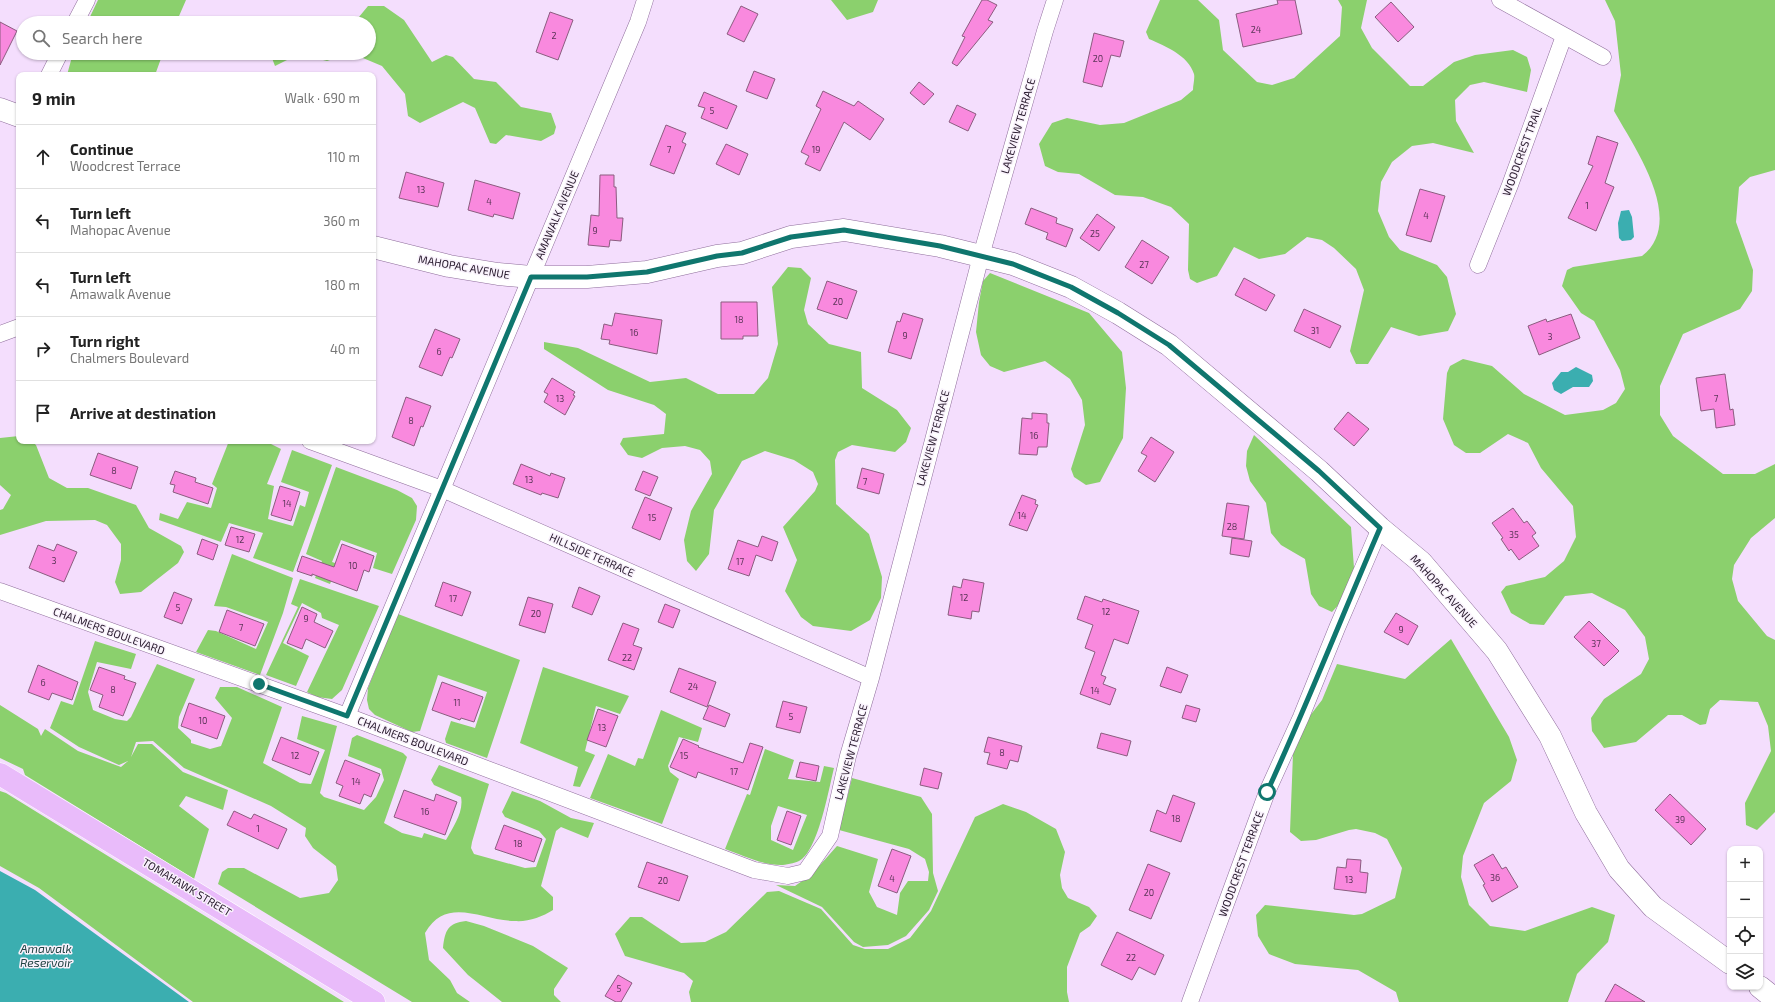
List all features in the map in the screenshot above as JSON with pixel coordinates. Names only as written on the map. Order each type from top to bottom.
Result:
[{"type":"main road","name":"TOMAHAWK STREET","points":[[0,774],[374,1002]]},
{"type":"street","points":[[78,16],[86,0]]},
{"type":"street","name":"AMAWALK AVENUE","points":[[347,716],[641,15],[645,0]]},
{"type":"street","name":"LAKEVIEW TERRACE","points":[[805,872],[830,836],[848,756],[871,678],[981,256],[1055,0]]},
{"type":"street","points":[[1500,0],[1603,58]]},
{"type":"street","name":"WOODCREST TRAIL","points":[[1478,265],[1510,185],[1564,36]]},
{"type":"street","points":[[50,72],[56,60]]},
{"type":"street","points":[[0,109],[16,115]]},
{"type":"street","name":"MAHOPAC AVENUE","points":[[376,249],[449,266],[531,277],[587,277],[647,272],[717,256],[742,253],[791,237],[844,230],[940,246],[1013,264],[1071,287],[1118,313],[1169,345],[1319,471],[1380,528],[1421,562],[1497,652],[1550,736],[1586,813],[1619,869],[1653,907],[1727,961]]},
{"type":"street","points":[[0,334],[16,328]]},
{"type":"street","name":"HILLSIDE TERRACE","points":[[318,444],[442,489],[871,678]]},
{"type":"street","name":"WOODCREST TERRACE","points":[[1190,1002],[1267,792],[1301,717],[1336,628],[1380,528]]},
{"type":"street","name":"CHALMERS BOULEVARD","points":[[0,592],[347,716],[754,870],[788,876],[805,872]]},
{"type":"street","points":[[1763,989],[1775,999]]},
{"type":"green space","points":[[98,0],[186,0],[179,16],[90,16]]},
{"type":"green space","points":[[831,0],[878,0],[873,12],[847,20]]},
{"type":"green space","points":[[1160,0],[1198,0],[1219,20],[1223,50],[1257,82],[1272,85],[1294,78],[1340,36],[1342,7],[1338,0],[1367,0],[1361,28],[1372,48],[1410,86],[1423,86],[1454,62],[1475,55],[1513,50],[1527,57],[1531,70],[1527,92],[1484,82],[1470,85],[1455,100],[1456,121],[1474,153],[1433,143],[1412,146],[1392,162],[1381,182],[1378,211],[1389,237],[1400,250],[1437,265],[1447,277],[1456,314],[1448,331],[1419,336],[1391,327],[1368,364],[1356,364],[1350,351],[1364,290],[1356,269],[1334,248],[1322,240],[1307,237],[1285,254],[1259,259],[1234,247],[1217,276],[1197,283],[1190,279],[1188,270],[1189,224],[1171,207],[1143,197],[1115,195],[1079,174],[1058,172],[1045,166],[1039,144],[1052,123],[1067,118],[1100,125],[1124,123],[1181,100],[1193,90],[1194,74],[1187,62],[1175,52],[1149,39],[1146,32]]},
{"type":"green space","points":[[1605,0],[1775,0],[1775,170],[1750,177],[1739,187],[1736,222],[1753,270],[1752,291],[1740,309],[1683,334],[1660,386],[1660,415],[1673,436],[1723,474],[1755,474],[1775,464],[1775,518],[1751,538],[1734,565],[1732,579],[1738,601],[1767,636],[1775,640],[1775,812],[1757,830],[1746,825],[1745,803],[1771,751],[1768,726],[1758,702],[1720,700],[1710,709],[1706,724],[1700,725],[1682,715],[1668,715],[1636,742],[1604,748],[1592,731],[1591,718],[1604,699],[1641,674],[1649,659],[1645,637],[1625,610],[1592,593],[1565,596],[1544,625],[1530,624],[1511,613],[1501,592],[1506,586],[1545,577],[1564,561],[1576,537],[1573,506],[1541,468],[1528,443],[1508,434],[1480,453],[1466,453],[1454,445],[1443,419],[1447,373],[1450,366],[1463,359],[1492,366],[1524,394],[1565,415],[1603,410],[1616,403],[1625,389],[1620,370],[1594,321],[1581,313],[1562,286],[1567,270],[1573,267],[1642,256],[1655,241],[1659,224],[1658,204],[1644,163],[1614,111],[1621,75],[1615,21]]},
{"type":"green space","points":[[368,6],[384,6],[404,20],[432,62],[446,55],[453,57],[474,79],[496,82],[521,107],[551,113],[556,127],[554,134],[541,141],[506,135],[496,144],[490,143],[475,108],[463,102],[420,123],[408,116],[405,94],[382,66],[368,60],[376,60],[376,16],[360,16]]},
{"type":"green space","points":[[71,60],[160,60],[156,72],[68,72]]},
{"type":"green space","points":[[273,60],[287,60],[275,66]]},
{"type":"green space","points":[[788,267],[801,268],[811,278],[804,310],[808,324],[829,344],[861,352],[862,388],[897,410],[911,428],[906,442],[895,452],[852,445],[838,452],[835,460],[836,504],[869,534],[882,577],[881,598],[870,620],[851,631],[813,626],[801,617],[785,591],[797,560],[783,527],[815,491],[818,484],[813,472],[794,460],[765,451],[742,461],[714,510],[709,554],[696,571],[687,561],[684,540],[691,511],[712,474],[710,461],[700,450],[685,446],[662,448],[642,458],[628,455],[620,444],[623,438],[664,434],[666,414],[654,405],[608,390],[544,349],[544,342],[578,348],[650,382],[686,378],[718,394],[754,394],[768,378],[778,344],[772,287]]},
{"type":"green space","points":[[990,273],[1089,313],[1122,352],[1126,388],[1123,438],[1100,482],[1086,485],[1074,477],[1071,469],[1085,425],[1082,400],[1070,379],[1045,361],[1004,372],[990,366],[981,355],[976,332],[979,302],[983,281]]},
{"type":"green space","points":[[1254,435],[1351,527],[1354,568],[1341,602],[1332,612],[1319,606],[1311,594],[1305,559],[1281,545],[1271,533],[1266,503],[1250,481],[1246,466],[1247,451]]},
{"type":"green space","points":[[16,436],[16,444],[35,444],[49,478],[67,488],[88,488],[136,505],[149,528],[181,546],[184,552],[178,563],[141,592],[120,594],[115,582],[121,560],[121,544],[107,525],[95,520],[46,521],[0,535],[0,510],[3,509],[11,495],[0,485],[0,438]]},
{"type":"green space","points":[[228,444],[271,444],[281,449],[267,484],[274,486],[268,519],[293,526],[300,505],[305,507],[309,492],[281,482],[292,450],[332,465],[293,572],[253,558],[263,533],[229,523],[221,542],[159,520],[160,513],[178,519],[187,502],[211,508],[217,488],[212,484]]},
{"type":"green space","points":[[336,467],[397,490],[412,498],[417,506],[416,520],[392,574],[373,568],[377,553],[341,540],[332,562],[338,564],[330,584],[315,578],[322,561],[306,554]]},
{"type":"green space","points":[[232,554],[293,578],[283,613],[260,675],[196,652],[208,630],[216,631],[256,649],[268,622],[226,607],[214,606]]},
{"type":"green space","points":[[300,579],[379,606],[342,690],[332,699],[317,697],[307,692],[339,625],[322,618],[321,613],[302,603],[283,643],[309,656],[296,686],[266,675],[298,607],[291,604]]},
{"type":"green space","points":[[398,614],[520,660],[487,758],[446,743],[445,739],[451,721],[475,728],[487,692],[438,675],[420,731],[412,732],[375,715],[369,709],[367,700],[368,688]]},
{"type":"green space","points":[[1451,639],[1509,737],[1517,760],[1511,781],[1484,803],[1463,856],[1461,877],[1469,905],[1490,926],[1525,931],[1592,907],[1615,915],[1608,942],[1577,974],[1568,1002],[1399,1002],[1396,992],[1358,970],[1295,964],[1269,954],[1258,936],[1256,915],[1265,905],[1354,915],[1362,914],[1395,898],[1402,868],[1387,839],[1375,833],[1356,829],[1316,840],[1301,841],[1290,832],[1293,754],[1309,717],[1322,700],[1337,664],[1405,679]]},
{"type":"green space","points":[[95,641],[136,654],[131,669],[97,662],[88,692],[93,710],[115,719],[127,721],[131,717],[157,664],[195,679],[179,717],[178,728],[191,740],[191,743],[210,749],[221,746],[232,718],[215,698],[220,687],[237,687],[282,707],[263,763],[300,783],[311,784],[325,750],[297,739],[302,716],[337,726],[320,793],[324,797],[364,810],[376,797],[384,780],[381,769],[348,756],[352,738],[357,735],[403,753],[407,757],[384,823],[402,833],[422,838],[424,833],[446,840],[455,825],[461,808],[461,797],[434,785],[431,780],[439,765],[489,784],[472,842],[471,848],[474,854],[525,868],[536,867],[546,839],[539,831],[505,817],[502,812],[512,791],[540,801],[571,818],[594,823],[588,838],[561,827],[556,831],[541,886],[553,897],[553,910],[544,915],[525,921],[503,920],[466,913],[444,915],[434,922],[425,933],[429,960],[450,980],[457,993],[470,1002],[412,1002],[218,884],[222,872],[228,868],[244,868],[300,898],[329,893],[338,880],[336,866],[313,848],[305,836],[306,828],[271,806],[184,768],[153,741],[136,742],[131,757],[138,744],[152,744],[183,772],[228,790],[223,810],[186,796],[179,806],[209,829],[194,879],[25,775],[23,769],[0,758],[0,705],[38,729],[41,736],[45,729],[78,751],[121,767],[128,761],[119,765],[79,747],[50,728],[61,701],[73,705]]},
{"type":"green space","points":[[543,667],[629,696],[620,714],[596,706],[585,751],[595,755],[580,787],[573,786],[578,767],[520,743]]},
{"type":"green space","points":[[661,710],[702,728],[698,742],[679,737],[668,766],[670,772],[679,779],[662,824],[590,798],[608,754],[635,766],[638,758],[643,759]]},
{"type":"green space","points":[[765,749],[794,760],[788,779],[820,782],[824,766],[834,768],[826,804],[817,833],[806,855],[799,861],[774,865],[725,849],[747,794],[750,795]],"holes":[[[778,806],[807,815],[793,850],[771,840],[771,826]]]},
{"type":"green space","points":[[852,778],[921,797],[932,814],[933,873],[938,891],[929,910],[906,936],[888,945],[863,947],[854,942],[822,907],[776,885],[795,886],[812,874],[837,846],[878,859],[869,892],[877,907],[897,915],[900,893],[908,881],[928,881],[929,872],[925,859],[909,849],[839,830]]},
{"type":"green space","points":[[0,791],[6,793],[344,1002],[193,1002],[39,888],[0,866]]},
{"type":"green space","points":[[1003,804],[1026,812],[1056,829],[1065,852],[1060,875],[1062,888],[1068,898],[1089,907],[1097,916],[1090,926],[1080,933],[1067,967],[1067,992],[1069,1002],[691,1002],[689,992],[693,981],[684,973],[625,956],[615,934],[630,917],[642,917],[681,943],[705,942],[726,932],[767,892],[779,891],[821,909],[853,945],[865,949],[888,949],[910,938],[931,911],[975,817]]},
{"type":"green space","points":[[466,921],[484,926],[533,946],[568,968],[554,989],[554,995],[561,1002],[502,1002],[468,975],[443,948],[448,928],[460,922]]},
{"type":"water","points":[[1629,210],[1632,217],[1634,237],[1631,240],[1622,241],[1619,238],[1618,223],[1621,211]]},
{"type":"water","points":[[1576,367],[1592,375],[1593,381],[1589,387],[1573,387],[1561,394],[1554,390],[1552,383],[1561,372],[1568,372]]},
{"type":"water","name":"Amawalk Reservoir","points":[[0,871],[35,890],[189,1002],[0,1002]]},
{"type":"building","points":[[982,0],[987,0],[997,5],[988,20],[993,22],[957,66],[952,63],[965,37],[962,36]]},
{"type":"building","points":[[1277,0],[1295,0],[1302,34],[1243,47],[1236,14],[1278,4]]},
{"type":"building","points":[[1391,2],[1414,27],[1398,42],[1375,17]]},
{"type":"building","points":[[741,6],[758,14],[744,42],[727,34]]},
{"type":"building","points":[[550,12],[573,20],[558,60],[536,52]]},
{"type":"building","points":[[0,22],[16,30],[16,33],[0,65]]},
{"type":"building","points":[[1094,33],[1124,41],[1120,57],[1111,55],[1102,87],[1083,82]]},
{"type":"building","points":[[754,71],[775,79],[767,99],[746,91]]},
{"type":"building","points":[[919,82],[934,94],[924,105],[910,93]]},
{"type":"building","points":[[823,91],[854,106],[858,101],[884,119],[870,140],[844,122],[820,171],[805,164],[809,156],[801,152],[821,109],[816,106]]},
{"type":"building","points":[[704,92],[737,106],[727,129],[701,118],[705,108],[698,106]]},
{"type":"building","points":[[957,105],[976,114],[968,131],[949,122]]},
{"type":"building","points":[[666,125],[686,133],[682,142],[686,144],[674,174],[650,165]]},
{"type":"building","points":[[1597,136],[1618,143],[1605,183],[1614,187],[1596,231],[1568,218],[1593,166],[1588,164]]},
{"type":"building","points":[[726,144],[748,154],[739,175],[716,164]]},
{"type":"building","points":[[406,172],[444,183],[438,207],[399,198]]},
{"type":"building","points":[[600,175],[614,175],[617,218],[623,218],[621,241],[610,240],[609,247],[588,245],[591,215],[599,216]]},
{"type":"building","points":[[475,180],[520,193],[513,219],[494,214],[493,217],[468,210]]},
{"type":"building","points":[[1420,189],[1445,196],[1431,242],[1406,235]]},
{"type":"building","points":[[1031,208],[1057,218],[1056,223],[1073,229],[1066,247],[1046,239],[1048,233],[1025,224]]},
{"type":"building","points":[[1097,214],[1115,227],[1099,251],[1080,238]]},
{"type":"building","points":[[1142,240],[1169,257],[1152,284],[1125,267]]},
{"type":"building","points":[[1244,278],[1275,295],[1266,311],[1235,295]]},
{"type":"building","points":[[827,281],[857,291],[847,319],[817,309]]},
{"type":"building","points":[[721,302],[757,302],[758,336],[743,336],[743,339],[721,339]]},
{"type":"building","points":[[1304,309],[1341,326],[1330,348],[1294,331]]},
{"type":"building","points":[[615,313],[662,320],[657,354],[609,344],[610,340],[601,339],[604,324],[612,326]]},
{"type":"building","points":[[903,313],[923,319],[911,359],[888,352],[897,321],[900,322]]},
{"type":"building","points":[[1571,314],[1580,338],[1539,355],[1528,326],[1546,319],[1547,322]]},
{"type":"building","points":[[435,329],[460,339],[442,376],[419,367]]},
{"type":"building","points":[[1725,374],[1730,410],[1733,409],[1735,425],[1716,428],[1714,409],[1701,411],[1696,378]]},
{"type":"building","points":[[552,378],[575,392],[573,395],[575,396],[565,415],[544,402],[548,394],[544,392]]},
{"type":"building","points":[[406,397],[431,406],[423,427],[421,426],[414,446],[392,437]]},
{"type":"building","points":[[1348,412],[1369,429],[1354,446],[1334,429]]},
{"type":"building","points":[[1032,413],[1047,414],[1047,423],[1049,423],[1047,447],[1038,447],[1037,455],[1019,454],[1022,418],[1032,419]]},
{"type":"building","points":[[1151,437],[1174,452],[1155,482],[1138,471],[1147,456],[1141,453]]},
{"type":"building","points":[[98,453],[138,467],[131,489],[90,475]]},
{"type":"building","points":[[521,464],[550,476],[551,473],[565,478],[558,498],[542,493],[541,495],[513,484]]},
{"type":"building","points":[[862,468],[884,474],[879,494],[857,488]]},
{"type":"building","points":[[175,471],[196,478],[195,482],[213,488],[208,504],[173,492],[175,485],[170,484]]},
{"type":"building","points":[[643,471],[658,477],[650,496],[635,490]]},
{"type":"building","points":[[280,486],[300,492],[291,521],[271,515]]},
{"type":"building","points":[[1022,495],[1036,500],[1035,504],[1038,505],[1027,531],[1009,525]]},
{"type":"building","points":[[645,497],[672,508],[660,540],[632,528]]},
{"type":"building","points":[[1227,503],[1249,506],[1244,539],[1222,536]]},
{"type":"building","points":[[1513,508],[1524,523],[1527,521],[1536,533],[1532,536],[1539,546],[1519,560],[1511,549],[1509,551],[1501,539],[1503,538],[1492,523]]},
{"type":"building","points":[[231,527],[255,534],[249,552],[225,545]]},
{"type":"building","points":[[762,536],[778,542],[772,561],[756,555],[749,576],[728,569],[738,540],[758,547]]},
{"type":"building","points":[[1232,538],[1252,541],[1249,557],[1230,554]]},
{"type":"building","points":[[202,539],[218,545],[213,560],[197,554]]},
{"type":"building","points":[[57,544],[77,552],[64,582],[29,568],[38,545],[54,551]]},
{"type":"building","points":[[342,544],[374,556],[369,572],[364,570],[357,591],[312,574],[312,576],[297,571],[302,556],[334,567]]},
{"type":"building","points":[[963,579],[984,583],[979,612],[972,611],[971,619],[948,615],[953,586],[961,588]]},
{"type":"building","points":[[443,582],[471,592],[462,616],[435,606]]},
{"type":"building","points":[[579,587],[600,596],[592,615],[572,607]]},
{"type":"building","points":[[174,592],[192,599],[182,624],[164,617]]},
{"type":"building","points":[[1085,596],[1102,602],[1103,599],[1139,611],[1128,644],[1114,639],[1101,675],[1106,677],[1103,684],[1116,689],[1110,705],[1080,694],[1095,652],[1085,648],[1093,625],[1077,619]]},
{"type":"building","points":[[528,597],[553,604],[545,633],[519,625]]},
{"type":"building","points":[[665,604],[680,610],[673,628],[658,622]]},
{"type":"building","points":[[302,607],[317,614],[314,622],[333,631],[325,648],[306,639],[302,649],[287,643]]},
{"type":"building","points":[[227,610],[264,624],[255,646],[219,632]]},
{"type":"building","points":[[1396,613],[1418,626],[1408,645],[1384,632]]},
{"type":"building","points":[[1589,621],[1619,651],[1604,666],[1574,637]]},
{"type":"building","points":[[623,623],[639,629],[633,645],[642,648],[634,670],[608,660]]},
{"type":"building","points":[[38,665],[78,682],[72,700],[52,693],[49,700],[28,692]]},
{"type":"building","points":[[99,667],[125,676],[124,679],[136,683],[123,716],[99,707],[103,695],[90,690]]},
{"type":"building","points":[[1167,667],[1188,675],[1181,693],[1160,686]]},
{"type":"building","points":[[679,668],[716,682],[707,707],[670,692]]},
{"type":"building","points":[[442,682],[483,697],[474,722],[461,718],[460,720],[432,710]]},
{"type":"building","points":[[783,701],[807,707],[800,733],[776,727]]},
{"type":"building","points":[[189,703],[225,716],[217,739],[181,726]]},
{"type":"building","points":[[709,705],[730,714],[725,727],[703,719]]},
{"type":"building","points":[[1186,705],[1200,709],[1196,722],[1182,718]]},
{"type":"building","points":[[598,709],[618,716],[606,747],[587,740]]},
{"type":"building","points":[[1101,733],[1131,741],[1127,756],[1097,748]]},
{"type":"building","points":[[281,737],[319,752],[310,775],[272,760]]},
{"type":"building","points":[[988,737],[1022,746],[1018,762],[1010,760],[1007,769],[987,764],[990,753],[984,752]]},
{"type":"building","points":[[683,739],[699,746],[698,747],[743,763],[750,743],[763,747],[748,790],[698,772],[696,778],[670,767]]},
{"type":"building","points":[[345,760],[380,774],[371,797],[364,794],[360,804],[339,796],[343,786],[336,783]]},
{"type":"building","points":[[800,762],[819,766],[816,781],[796,777]]},
{"type":"building","points":[[924,768],[942,773],[938,789],[920,785]]},
{"type":"building","points":[[404,790],[434,801],[436,794],[457,802],[445,835],[394,817]]},
{"type":"building","points":[[1670,794],[1706,829],[1691,845],[1655,810]]},
{"type":"building","points":[[1173,795],[1195,803],[1181,842],[1150,831],[1157,810],[1166,814]]},
{"type":"building","points":[[234,811],[251,819],[254,814],[287,829],[278,849],[227,825]]},
{"type":"building","points":[[787,811],[801,816],[791,845],[777,840]]},
{"type":"building","points":[[504,825],[542,839],[534,862],[495,849]]},
{"type":"building","points":[[892,849],[911,856],[897,893],[878,886]]},
{"type":"building","points":[[1493,854],[1502,869],[1506,867],[1518,887],[1492,902],[1483,885],[1485,884],[1474,865]]},
{"type":"building","points":[[1347,859],[1361,860],[1360,872],[1368,873],[1366,893],[1334,889],[1337,867],[1346,868]]},
{"type":"building","points":[[647,862],[688,876],[679,901],[638,887]]},
{"type":"building","points":[[1148,864],[1170,873],[1151,919],[1129,910]]},
{"type":"building","points":[[1117,932],[1164,955],[1155,975],[1139,967],[1132,980],[1101,965]]},
{"type":"building","points":[[618,975],[632,983],[621,1002],[616,1002],[605,996]]},
{"type":"building","points":[[1615,984],[1645,1002],[1605,1002]]},
{"type":"route","points":[[259,684],[347,716],[531,277],[587,277],[647,272],[717,256],[742,253],[791,237],[844,230],[940,246],[1013,264],[1071,287],[1118,313],[1169,345],[1319,471],[1380,528],[1336,628],[1301,717],[1267,792]]}]
